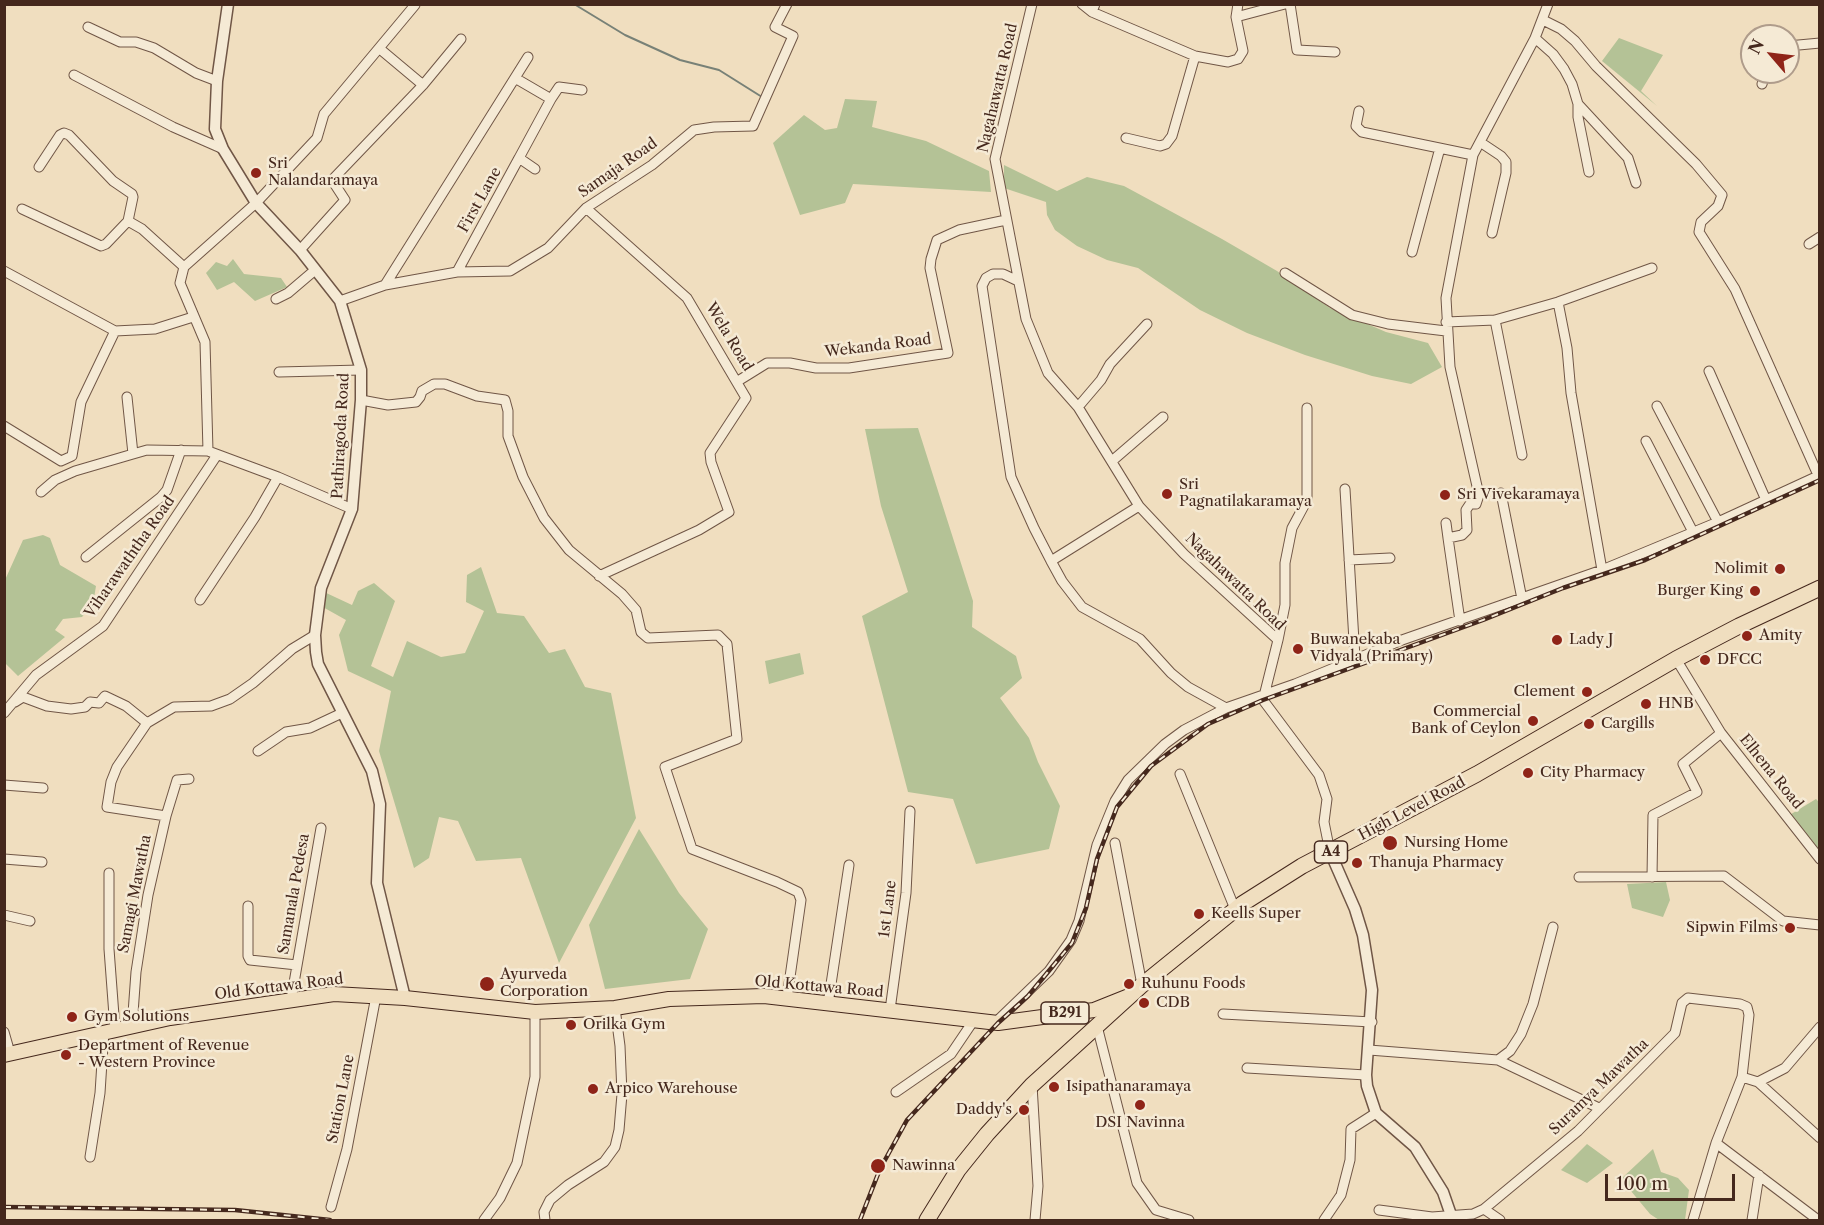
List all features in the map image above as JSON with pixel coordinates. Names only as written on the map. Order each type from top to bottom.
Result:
[{"type":"highway","name":"High Level Road","points":[[927,1221],[958,1170],[1032,1085],[1130,995],[1235,909],[1278,881],[1477,774],[1676,660],[1739,626],[1819,588]]},
{"type":"main road","name":"Old Kottawa Road","points":[[7,1054],[170,1018],[334,994],[405,998],[535,1012],[615,1008],[669,999],[764,996],[996,1022],[1094,1010],[1130,995]]},
{"type":"street","name":"Pathiragoda Road","points":[[228,4],[217,81],[215,129],[223,149],[256,203],[300,250],[340,301],[361,370],[361,400],[352,509],[321,588],[315,635],[318,664],[372,771],[380,804],[377,883],[405,998]]},
{"type":"street","name":"Samaja Road","points":[[340,301],[385,285],[457,272],[510,271],[548,248],[586,208],[652,165],[694,130],[714,126],[753,126],[793,36],[775,27],[787,4]]},
{"type":"street","name":"Nagahawatta Road","points":[[1032,4],[995,159],[1026,320],[1048,373],[1078,407],[1139,506],[1184,554],[1278,640],[1264,696]]},
{"type":"street","points":[[1082,4],[1195,56],[1228,62],[1238,59],[1243,51],[1236,17],[1238,4]]},
{"type":"street","points":[[1236,17],[1287,4],[1297,50],[1335,52]]},
{"type":"street","points":[[1449,538],[1462,535],[1467,530],[1466,510],[1470,504],[1476,504],[1479,495],[1450,367],[1446,298],[1473,155],[1544,20],[1548,4]]},
{"type":"street","points":[[212,453],[205,342],[180,283],[184,267],[256,203],[317,138],[324,114],[416,5]]},
{"type":"street","points":[[996,1022],[1049,971],[1071,940],[1079,921],[1097,845],[1115,801],[1128,780],[1175,737],[1226,708],[1264,696],[1355,658],[1602,570],[1718,522],[1819,475],[1736,289],[1699,232],[1701,222],[1718,206],[1722,195],[1696,164],[1596,66],[1575,41],[1561,29],[1544,20]]},
{"type":"street","points":[[88,27],[120,42],[136,42],[154,48],[196,73],[217,81]]},
{"type":"street","points":[[1535,38],[1553,54],[1572,84],[1578,104],[1578,117],[1589,172]]},
{"type":"street","points":[[300,250],[345,200],[332,180],[423,85],[460,39]]},
{"type":"street","points":[[1800,45],[1820,43]]},
{"type":"street","points":[[380,49],[423,85]]},
{"type":"street","points":[[1126,138],[1160,146],[1166,144],[1172,136],[1195,56]]},
{"type":"street","points":[[385,285],[528,57]]},
{"type":"street","points":[[74,75],[173,127],[223,149]]},
{"type":"street","points":[[515,78],[551,99]]},
{"type":"street","points":[[519,158],[559,87],[582,90]]},
{"type":"street","points":[[1578,104],[1628,158],[1636,183]]},
{"type":"street","points":[[1359,111],[1356,126],[1362,132],[1473,155]]},
{"type":"street","points":[[22,209],[101,246],[106,244],[128,221],[132,194],[113,181],[69,135],[64,133],[60,135],[39,166]]},
{"type":"street","points":[[1480,142],[1506,162],[1506,173],[1492,233]]},
{"type":"street","points":[[1412,252],[1440,148]]},
{"type":"street","name":"First Lane","points":[[457,272],[519,158],[534,169]]},
{"type":"street","name":"Wela Road","points":[[586,208],[687,298],[746,398],[710,453],[711,462],[729,512],[699,530],[599,576]]},
{"type":"street","name":"Wekanda Road","points":[[738,381],[767,363],[790,363],[816,368],[849,368],[948,353],[930,268],[938,240],[959,230],[1006,220]]},
{"type":"street","points":[[128,221],[142,230],[184,267]]},
{"type":"street","points":[[1809,244],[1820,237]]},
{"type":"street","points":[[1285,273],[1352,315],[1388,324],[1446,327],[1495,320],[1558,302],[1652,268]]},
{"type":"street","points":[[276,299],[288,293],[315,270]]},
{"type":"street","points":[[4,271],[115,331],[155,329],[193,317]]},
{"type":"street","points":[[1018,280],[1003,274],[993,274],[986,278],[982,286],[1011,477],[1034,528],[1062,581],[1083,607],[1140,639],[1171,673],[1188,687],[1226,708]]},
{"type":"street","points":[[1558,302],[1567,348],[1573,405],[1602,570]]},
{"type":"street","points":[[1495,320],[1522,455]]},
{"type":"street","points":[[1078,407],[1101,380],[1110,364],[1147,324]]},
{"type":"street","points":[[4,426],[61,461],[72,456],[81,402],[115,331]]},
{"type":"street","points":[[279,372],[361,370]]},
{"type":"street","points":[[1709,371],[1766,500]]},
{"type":"street","points":[[361,400],[388,405],[416,402],[422,391],[434,384],[445,384],[477,396],[505,400],[508,411],[508,436],[522,477],[544,518],[569,550],[622,594],[636,610],[641,632],[648,638],[718,635],[727,644],[737,739],[665,767],[692,849],[798,892],[801,900],[787,998]]},
{"type":"street","points":[[127,397],[133,454]]},
{"type":"street","points":[[1657,406],[1718,522]]},
{"type":"street","points":[[1278,640],[1285,605],[1285,563],[1292,528],[1307,500],[1307,408]]},
{"type":"street","points":[[1112,461],[1163,417]]},
{"type":"street","points":[[1646,441],[1693,532]]},
{"type":"street","points":[[41,492],[55,480],[75,471],[147,450],[181,450],[212,453],[278,477],[352,509]]},
{"type":"street","points":[[86,557],[161,497],[167,490],[181,450]]},
{"type":"street","name":"Viharawaththa Road","points":[[4,713],[36,675],[103,626],[212,453]]},
{"type":"street","points":[[200,600],[244,534],[278,477]]},
{"type":"street","points":[[1345,489],[1355,658]]},
{"type":"street","points":[[1501,493],[1522,599]]},
{"type":"street","points":[[1051,561],[1139,506]]},
{"type":"street","points":[[1446,523],[1460,621]]},
{"type":"street","points":[[1349,560],[1390,558]]},
{"type":"street","points":[[166,816],[107,807],[111,782],[117,767],[147,723],[174,707],[211,706],[230,699],[254,683],[292,649],[315,635]]},
{"type":"street","name":"Elhena Road","points":[[1676,660],[1720,733],[1820,859]]},
{"type":"street","points":[[10,704],[23,698],[47,706],[71,709],[85,707],[90,702],[99,703],[105,696],[126,706],[147,723]]},
{"type":"street","points":[[1264,696],[1263,700],[1319,774],[1325,789],[1327,799],[1324,822],[1330,852],[1355,909],[1363,934],[1372,990],[1372,1023],[1366,1075],[1367,1086],[1376,1113],[1415,1147],[1443,1192],[1451,1218]]},
{"type":"street","points":[[258,751],[286,732],[310,728],[342,713]]},
{"type":"street","name":"Elhena Road","points":[[1652,877],[1653,815],[1697,792],[1683,764],[1720,733]]},
{"type":"street","points":[[1180,774],[1235,909]]},
{"type":"street","name":"Samagi Mawatha","points":[[132,1027],[136,972],[166,816],[177,780],[189,779]]},
{"type":"street","points":[[4,784],[43,788]]},
{"type":"street","name":"1st Lane","points":[[890,1010],[906,893],[910,811]]},
{"type":"street","name":"Samanala Pedesa","points":[[291,1000],[321,828]]},
{"type":"street","points":[[1115,843],[1142,985]]},
{"type":"street","points":[[4,859],[42,862]]},
{"type":"street","points":[[828,1004],[849,865]]},
{"type":"street","points":[[90,1157],[110,1030],[109,873]]},
{"type":"street","points":[[1579,877],[1724,876],[1783,921],[1820,925]]},
{"type":"street","points":[[248,906],[248,956],[250,960],[297,964]]},
{"type":"street","points":[[4,915],[30,921]]},
{"type":"street","points":[[1498,1060],[1510,1051],[1521,1034],[1533,1004],[1553,927]]},
{"type":"street","name":"Station Lane","points":[[331,1208],[347,1149],[376,996]]},
{"type":"street","name":"Suramya Mawatha","points":[[1379,1210],[1451,1218],[1473,1214],[1484,1209],[1578,1131],[1675,1033],[1682,1003],[1688,998],[1740,1004],[1747,1007],[1749,1016],[1742,1077]]},
{"type":"street","points":[[545,1221],[544,1212],[550,1200],[568,1185],[604,1162],[615,1147],[619,1131],[622,1094],[620,1046],[615,1008]]},
{"type":"street","points":[[484,1221],[500,1198],[517,1163],[536,1077],[535,1012]]},
{"type":"street","points":[[1223,1014],[1372,1023]]},
{"type":"street","points":[[896,1092],[951,1054],[974,1020]]},
{"type":"street","points":[[1097,1026],[1137,1184],[1156,1210],[1189,1221]]},
{"type":"street","points":[[4,1032],[7,1054]]},
{"type":"street","points":[[1758,1082],[1785,1068],[1818,1032]]},
{"type":"street","points":[[1369,1050],[1498,1060],[1599,1108]]},
{"type":"street","points":[[1247,1068],[1366,1075]]},
{"type":"street","points":[[1693,1221],[1716,1143],[1742,1077],[1758,1082],[1820,1138]]},
{"type":"street","points":[[1032,1085],[1038,1186],[1035,1221]]},
{"type":"street","points":[[1324,1221],[1341,1195],[1350,1160],[1351,1129],[1376,1113]]},
{"type":"street","points":[[1716,1143],[1818,1221]]},
{"type":"street","points":[[1752,1221],[1759,1175]]},
{"type":"street","points":[[1484,1209],[1500,1221]]},
{"type":"green space","points":[[1619,38],[1663,55],[1641,91],[1657,106],[1602,61]]},
{"type":"green space","points":[[845,99],[877,101],[872,127],[926,141],[989,171],[991,192],[853,184],[845,203],[800,215],[773,143],[804,115],[825,130],[837,128]]},
{"type":"green space","points":[[1004,165],[1057,191],[1087,177],[1124,186],[1277,271],[1330,308],[1386,332],[1428,343],[1442,367],[1411,384],[1372,376],[1305,355],[1247,333],[1200,310],[1138,268],[1107,260],[1077,246],[1055,230],[1047,215],[1046,202],[1004,188]]},
{"type":"green space","points":[[233,259],[244,274],[281,278],[287,287],[255,301],[234,282],[217,290],[206,273],[216,262],[227,266]]},
{"type":"green space","points":[[918,428],[973,601],[972,627],[1016,656],[1022,678],[1000,698],[1029,738],[1060,806],[1049,849],[976,864],[953,799],[908,792],[862,616],[908,592],[881,506],[865,429]]},
{"type":"green space","points":[[43,535],[50,538],[60,565],[96,586],[93,604],[82,617],[63,619],[55,630],[65,637],[18,676],[5,663],[5,580],[23,540]]},
{"type":"green space","points":[[481,567],[497,613],[524,616],[549,653],[565,649],[585,687],[611,693],[636,818],[559,963],[521,858],[476,861],[458,821],[439,817],[429,858],[414,868],[379,751],[391,691],[348,671],[339,635],[346,620],[321,606],[322,591],[352,605],[358,591],[374,583],[395,601],[371,666],[393,677],[407,641],[441,657],[465,653],[484,611],[466,602],[467,575]]},
{"type":"green space","points":[[800,653],[804,674],[769,684],[765,661]]},
{"type":"green space","points":[[1816,799],[1819,802],[1819,852],[1788,816]]},
{"type":"green space","points":[[639,829],[679,893],[708,929],[690,979],[605,989],[589,925]]},
{"type":"green space","points":[[1666,882],[1670,900],[1663,917],[1632,908],[1627,884]]},
{"type":"green space","points":[[1587,1144],[1613,1163],[1587,1183],[1561,1170]]},
{"type":"green space","points":[[1653,1149],[1661,1172],[1678,1178],[1689,1190],[1685,1220],[1659,1220],[1650,1214],[1621,1179]]},
{"type":"waterway","points":[[574,4],[625,35],[680,60],[719,70],[762,97]]},
{"type":"railway","points":[[860,1220],[880,1169],[907,1120],[998,1023],[1028,996],[1072,943],[1086,908],[1097,859],[1117,807],[1151,766],[1208,724],[1263,700],[1483,620],[1563,588],[1645,560],[1820,480]]},
{"type":"railway","points":[[4,1207],[235,1210],[330,1220]]},
{"type":"place","name":"Sri Nalandaramaya","points":[[256,173]]},
{"type":"place","name":"Sri Pagnatilakaramaya","points":[[1167,494]]},
{"type":"place","name":"Sri Vivekaramaya","points":[[1445,495]]},
{"type":"place","name":"Nolimit","points":[[1780,569]]},
{"type":"place","name":"Burger King","points":[[1755,591]]},
{"type":"place","name":"Amity","points":[[1747,636]]},
{"type":"place","name":"Lady J","points":[[1557,640]]},
{"type":"place","name":"Buwanekaba Vidyala (Primary)","points":[[1298,649]]},
{"type":"place","name":"DFCC","points":[[1705,660]]},
{"type":"place","name":"Clement","points":[[1587,692]]},
{"type":"place","name":"HNB","points":[[1646,704]]},
{"type":"place","name":"Commercial Bank of Ceylon","points":[[1533,721]]},
{"type":"place","name":"Cargills","points":[[1589,724]]},
{"type":"place","name":"City Pharmacy","points":[[1528,773]]},
{"type":"place","name":"Nursing Home","points":[[1390,843]]},
{"type":"place","name":"Thanuja Pharmacy","points":[[1357,863]]},
{"type":"place","name":"Keells Super","points":[[1199,914]]},
{"type":"place","name":"Sipwin Films","points":[[1790,928]]},
{"type":"place","name":"Ayurveda Corporation","points":[[487,984]]},
{"type":"place","name":"Ruhunu Foods","points":[[1129,984]]},
{"type":"place","name":"CDB","points":[[1144,1003]]},
{"type":"place","name":"Gym Solutions","points":[[72,1017]]},
{"type":"place","name":"Orilka Gym","points":[[571,1025]]},
{"type":"place","name":"Department of Revenue - Western Province","points":[[66,1055]]},
{"type":"place","name":"Isipathanaramaya","points":[[1054,1087]]},
{"type":"place","name":"Arpico Warehouse","points":[[593,1089]]},
{"type":"place","name":"DSI Navinna","points":[[1140,1105]]},
{"type":"place","name":"Daddy's","points":[[1024,1110]]},
{"type":"place","name":"Nawinna","points":[[878,1166]]}]
